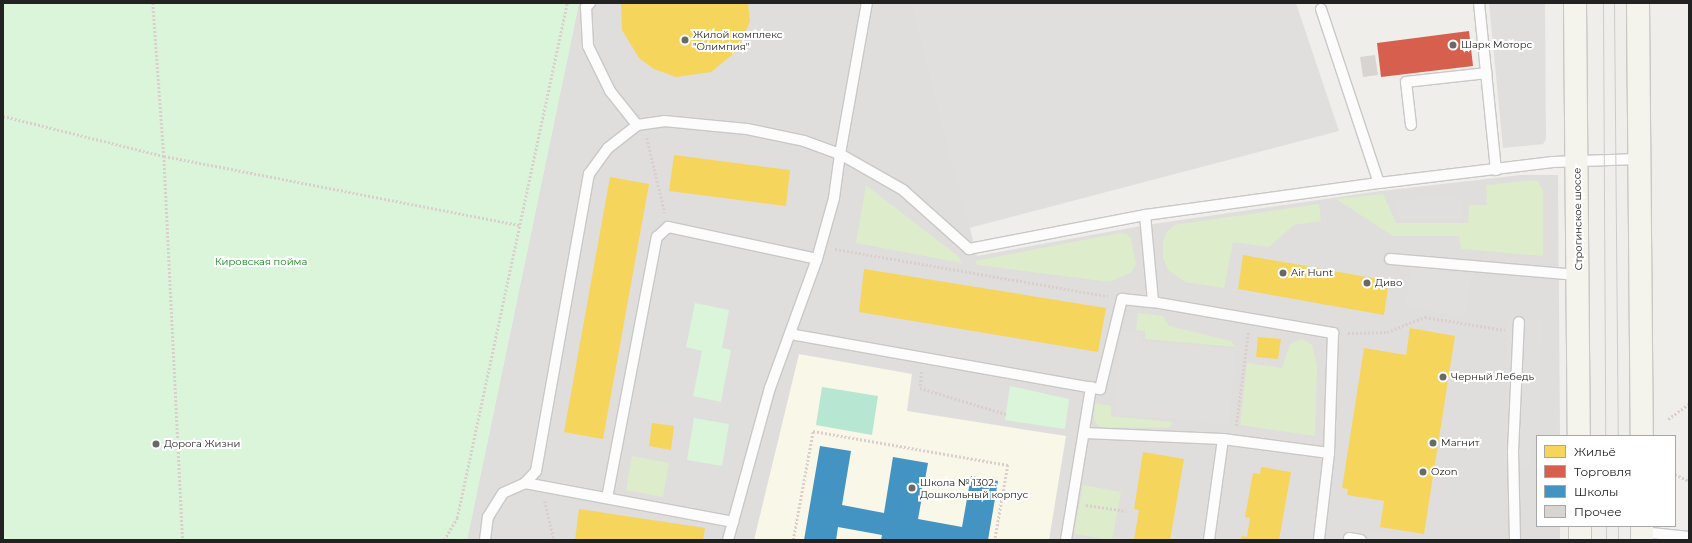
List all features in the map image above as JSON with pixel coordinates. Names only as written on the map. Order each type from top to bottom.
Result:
[{"type":"main road","name":"Строгинское шоссе","points":[[1575,3],[1579,435]]},
{"type":"main road","points":[[1638,3],[1642,435]]},
{"type":"main road","points":[[1580,527],[1580,540]]},
{"type":"lane","points":[[590,3],[586,7],[588,46],[610,91],[637,126]]},
{"type":"lane","points":[[728,540],[770,388],[817,259],[839,178],[840,154],[866,3]]},
{"type":"lane","points":[[1479,3],[1496,170]]},
{"type":"lane","points":[[1321,9],[1379,183]]},
{"type":"lane","points":[[1411,125],[1406,82],[1486,72]]},
{"type":"lane","points":[[485,540],[488,517],[503,493],[525,482],[536,471],[589,174],[608,148],[637,126],[664,120],[748,128],[804,141],[840,154],[903,190],[969,249],[1145,215],[1379,183],[1577,160],[1639,159]]},
{"type":"lane","points":[[1145,215],[1152,302]]},
{"type":"lane","points":[[607,498],[658,237],[668,227],[817,259]]},
{"type":"lane","points":[[1390,259],[1578,275]]},
{"type":"lane","points":[[790,334],[1100,389],[1122,299],[1152,302],[1333,333],[1329,452],[1319,540]]},
{"type":"lane","points":[[1515,540],[1513,452],[1518,327]]},
{"type":"lane","points":[[1066,540],[1091,387]]},
{"type":"lane","points":[[1084,433],[1223,438],[1329,452]]},
{"type":"lane","points":[[1210,540],[1223,438]]},
{"type":"lane","points":[[525,482],[733,522]]},
{"type":"lane","points":[[1642,533],[1689,537]]},
{"type":"lane","points":[[1349,538],[1361,540]]},
{"type":"path","points":[[153,3],[164,156],[183,540]]},
{"type":"path","points":[[444,540],[457,518],[567,3]]},
{"type":"path","points":[[3,116],[164,156],[520,225]]},
{"type":"path","points":[[646,136],[668,227]]},
{"type":"path","points":[[821,246],[1122,299]]},
{"type":"path","points":[[1333,333],[1387,332],[1425,317],[1518,327]]},
{"type":"path","points":[[1234,440],[1250,318]]},
{"type":"path","points":[[924,357],[920,388],[1006,414]]},
{"type":"path","points":[[1668,419],[1689,404]]},
{"type":"path","points":[[793,540],[813,431],[1008,466],[995,540]]},
{"type":"path","points":[[1676,474],[1689,481]]},
{"type":"path","points":[[542,486],[554,540]]},
{"type":"path","points":[[1072,502],[1127,511]]},
{"type":"shaded area","points":[[579,3],[913,3],[977,256],[1146,225],[1373,192],[1521,175],[1558,175],[1560,435],[1536,435],[1536,527],[1560,527],[1560,540],[467,540]]},
{"type":"shaded area","points":[[913,3],[1296,3],[1339,131],[969,228]]},
{"type":"shaded area","points":[[1489,3],[1545,3],[1546,139],[1543,144],[1503,148]]},
{"type":"shaded area","points":[[1462,198],[1462,221],[1400,221],[1394,199]]},
{"type":"shaded area","points":[[1412,267],[1472,275],[1465,317],[1405,306]]},
{"type":"shaded area","points":[[1507,318],[1542,320],[1540,435],[1536,435],[1536,440],[1531,441],[1530,468],[1503,465]]},
{"type":"shaded area","points":[[1121,331],[1142,333],[1142,341],[1235,349],[1229,424],[1114,414]]},
{"type":"shaded area","name":"Школа № 1302. Дошкольный корпус","points":[[799,354],[912,374],[907,411],[1066,436],[1049,540],[754,540]]},
{"type":"shaded area","points":[[1348,528],[1411,540],[1346,540]]},
{"type":"green space","name":"Кировская пойма","points":[[3,3],[579,3],[467,540],[3,540]]},
{"type":"green space","points":[[1537,180],[1543,190],[1543,256],[1461,249],[1459,236],[1393,236],[1336,199],[1383,194],[1396,223],[1468,223],[1469,205],[1487,205],[1486,185]]},
{"type":"green space","points":[[866,185],[959,257],[962,263],[856,243]]},
{"type":"green space","points":[[1319,204],[1321,221],[1294,225],[1269,247],[1233,242],[1224,288],[1185,282],[1168,270],[1163,258],[1163,242],[1167,232],[1174,225]]},
{"type":"green space","points":[[1120,233],[1127,234],[1131,239],[1136,264],[1132,272],[1110,282],[978,265],[975,261]]},
{"type":"green space","points":[[695,303],[729,310],[722,348],[731,350],[721,402],[693,396],[702,351],[686,347]]},
{"type":"green space","points":[[1138,313],[1163,316],[1169,326],[1231,341],[1236,347],[1145,339],[1145,331],[1136,330]]},
{"type":"green space","points":[[1302,339],[1312,345],[1317,365],[1315,436],[1240,425],[1247,363],[1282,368],[1290,344]]},
{"type":"green space","points":[[1010,386],[1069,399],[1065,429],[1005,420]]},
{"type":"green space","points":[[822,387],[878,396],[872,435],[816,425]]},
{"type":"green space","points":[[1095,403],[1111,406],[1111,416],[1172,422],[1171,426],[1167,428],[1100,427],[1094,420]]},
{"type":"green space","points":[[694,418],[729,424],[722,466],[687,460]]},
{"type":"green space","points":[[632,456],[669,463],[663,497],[626,490]]},
{"type":"green space","points":[[1083,485],[1121,492],[1112,540],[1074,534]]},
{"type":"building: Жильё","name":"Жилой комплекс \"Олимпия\"","points":[[621,3],[748,3],[750,21],[738,50],[711,72],[676,77],[654,69],[639,58],[622,30]]},
{"type":"building: Жильё","points":[[674,155],[790,170],[786,206],[669,191]]},
{"type":"building: Жильё","points":[[610,177],[649,184],[603,439],[564,432]]},
{"type":"building: Жильё","points":[[1243,255],[1389,281],[1384,315],[1238,289]]},
{"type":"building: Жильё","points":[[864,269],[1106,308],[1098,352],[859,312]]},
{"type":"building: Жильё","points":[[1410,328],[1455,336],[1424,534],[1380,527],[1384,501],[1347,495],[1348,489],[1342,488],[1364,348],[1406,355]]},
{"type":"building: Жильё","points":[[1258,337],[1281,339],[1278,359],[1256,357]]},
{"type":"building: Жильё","points":[[652,423],[674,426],[671,450],[649,446]]},
{"type":"building: Жильё","points":[[1143,452],[1184,459],[1170,540],[1134,540],[1139,510],[1134,509]]},
{"type":"building: Жильё","points":[[1261,467],[1291,472],[1279,540],[1241,540],[1242,536],[1247,537],[1250,518],[1245,517],[1253,473],[1260,474]]},
{"type":"building: Жильё","points":[[579,509],[705,528],[703,540],[575,540]]},
{"type":"building: Торговля","points":[[1469,31],[1473,66],[1381,77],[1377,43]]},
{"type":"building: Школы","points":[[820,446],[851,451],[842,505],[884,513],[893,457],[928,463],[918,519],[962,527],[971,476],[998,481],[988,540],[881,540],[882,535],[838,527],[836,540],[804,540]]},
{"type":"building: Прочее","points":[[1375,55],[1378,75],[1363,77],[1360,57]]},
{"type":"tram line","points":[[1603,3],[1605,435]]},
{"type":"tram line","points":[[1614,3],[1618,435]]},
{"type":"tram line","points":[[1606,527],[1606,540]]},
{"type":"tram line","points":[[1618,527],[1618,540]]},
{"type":"place","name":"Жилой комплекс \"Олимпия\"","points":[[685,40]]},
{"type":"place","name":"Шарк Моторс","points":[[1453,45]]},
{"type":"place","name":"Air Hunt","points":[[1283,273]]},
{"type":"place","name":"Диво","points":[[1367,283]]},
{"type":"place","name":"Черный Лебедь","points":[[1443,377]]},
{"type":"place","name":"Магнит","points":[[1433,443]]},
{"type":"place","name":"Дорога Жизни","points":[[156,444]]},
{"type":"place","name":"Ozon","points":[[1423,472]]},
{"type":"place","name":"Школа № 1302. Дошкольный корпус","points":[[912,488]]}]
